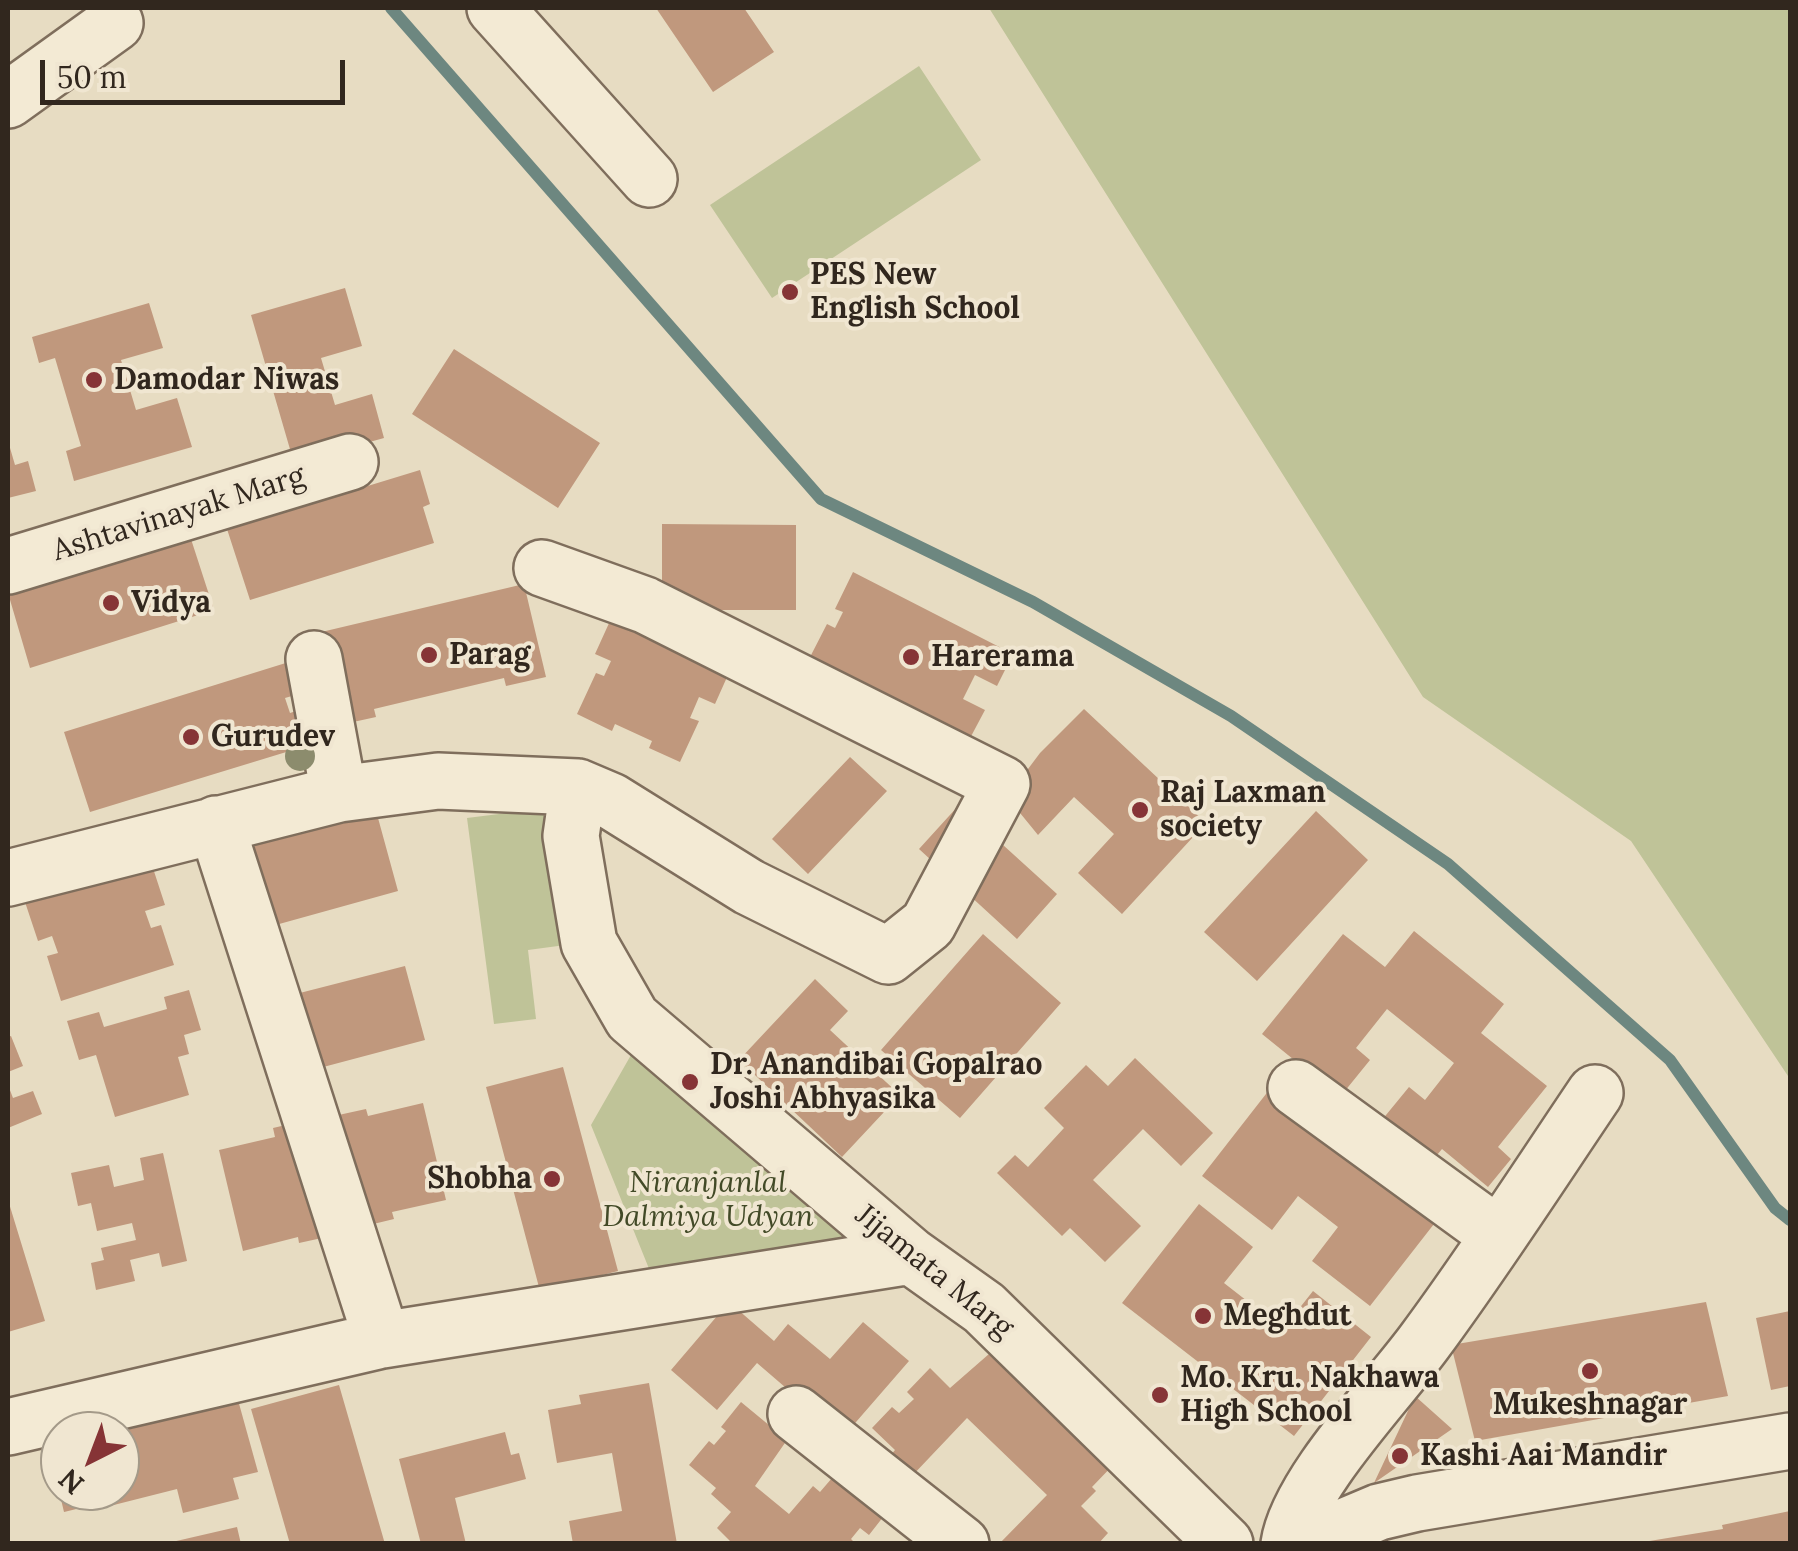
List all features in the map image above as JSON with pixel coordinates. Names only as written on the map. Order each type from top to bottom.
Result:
[{"type":"street","points":[[495,8],[649,180]]},
{"type":"street","points":[[8,100],[115,24]]},
{"type":"street","name":"Ashtavinayak Marg","points":[[8,566],[350,462]]},
{"type":"street","points":[[8,878],[339,794],[438,781],[578,787],[611,801],[749,887],[888,956],[928,924],[1002,784],[645,605],[542,568]]},
{"type":"street","points":[[314,659],[339,794]]},
{"type":"street","name":"Jijamata Marg","points":[[578,787],[571,836],[590,944],[632,1018],[911,1256],[984,1308],[1225,1544]]},
{"type":"street","points":[[216,824],[382,1340]]},
{"type":"street","points":[[1296,1088],[1498,1235]]},
{"type":"street","points":[[1289,1544],[1293,1519],[1320,1479],[1427,1338],[1594,1093]]},
{"type":"street","points":[[8,1427],[382,1340],[911,1256]]},
{"type":"street","points":[[796,1414],[961,1544]]},
{"type":"street","points":[[1693,1474],[1790,1441]]},
{"type":"street","points":[[1303,1544],[1394,1533],[1535,1498],[1693,1474],[1790,1476]]},
{"type":"green space","points":[[989,8],[1790,8],[1790,1079],[1631,841],[1423,697]]},
{"type":"green space","points":[[919,66],[981,160],[772,298],[710,205]]},
{"type":"green space","points":[[555,807],[573,944],[528,950],[536,1019],[494,1024],[467,818]]},
{"type":"green space","name":"Niranjanlal Dalmiya Udyan","points":[[635,1048],[891,1253],[656,1286],[591,1125]]},
{"type":"building","points":[[656,8],[744,8],[774,52],[713,92]]},
{"type":"building","points":[[345,288],[362,346],[321,358],[335,405],[372,394],[384,438],[294,463],[251,315]]},
{"type":"building","name":"Damodar Niwas","points":[[149,303],[163,348],[121,360],[136,410],[177,398],[192,447],[74,481],[66,451],[81,446],[55,358],[39,363],[32,337]]},
{"type":"building","points":[[454,349],[600,443],[558,508],[412,414]]},
{"type":"building","points":[[8,441],[15,465],[28,461],[36,491],[8,498]]},
{"type":"building","points":[[420,470],[430,504],[423,507],[434,543],[250,600],[227,529]]},
{"type":"building","points":[[662,524],[796,525],[796,610],[662,610]]},
{"type":"building","name":"Vidya","points":[[190,536],[214,610],[30,668],[8,593]]},
{"type":"building","name":"Harerama","points":[[853,572],[1013,654],[997,686],[975,675],[963,699],[985,710],[968,742],[808,661],[827,624],[835,628],[843,612],[835,609]]},
{"type":"building","name":"Parag","points":[[524,584],[546,677],[506,686],[504,678],[374,709],[376,717],[335,726],[313,634]]},
{"type":"building","points":[[615,610],[732,666],[715,704],[699,697],[690,718],[699,721],[680,762],[649,748],[652,741],[615,724],[612,731],[577,714],[596,673],[604,676],[611,661],[595,654]]},
{"type":"building","name":"Gurudev","points":[[305,657],[316,689],[285,698],[290,713],[308,707],[319,742],[90,812],[64,732]]},
{"type":"building","name":"Raj Laxman society","points":[[1084,709],[1206,823],[1122,914],[1078,873],[1114,834],[1074,797],[1038,835],[1007,797],[1040,753]]},
{"type":"building","points":[[850,757],[887,791],[808,874],[772,839]]},
{"type":"building","points":[[959,805],[1057,894],[1017,939],[919,849]]},
{"type":"building","points":[[375,807],[398,891],[272,926],[249,842]]},
{"type":"building","points":[[1316,811],[1368,860],[1257,981],[1204,932]]},
{"type":"building","points":[[149,856],[165,905],[145,911],[151,928],[161,925],[174,965],[61,1001],[47,956],[58,953],[52,936],[38,941],[23,896]]},
{"type":"building","points":[[1414,931],[1504,1004],[1481,1033],[1547,1086],[1498,1147],[1511,1159],[1488,1187],[1442,1149],[1427,1167],[1377,1126],[1409,1087],[1425,1100],[1454,1063],[1387,1009],[1356,1048],[1370,1060],[1340,1097],[1262,1034],[1343,934],[1385,967]]},
{"type":"building","points":[[983,934],[1061,1003],[960,1118],[881,1050]]},
{"type":"building","points":[[405,966],[425,1040],[312,1070],[292,995]]},
{"type":"building","points":[[815,979],[848,1011],[830,1030],[900,1095],[842,1157],[739,1060]]},
{"type":"building","points":[[189,990],[201,1030],[184,1035],[189,1054],[178,1057],[189,1095],[115,1117],[96,1055],[79,1060],[67,1021],[99,1012],[104,1027],[167,1009],[164,997]]},
{"type":"building","points":[[11,1036],[23,1066],[8,1072],[8,1037]]},
{"type":"building","points":[[1135,1058],[1213,1133],[1181,1166],[1143,1129],[1093,1180],[1141,1226],[1105,1262],[1070,1228],[1062,1236],[997,1173],[1015,1155],[1028,1167],[1064,1128],[1044,1108],[1086,1065],[1108,1086]]},
{"type":"building","name":"Shobha","points":[[563,1067],[618,1271],[540,1291],[486,1087]]},
{"type":"building","points":[[8,1085],[13,1098],[33,1091],[42,1114],[8,1128]]},
{"type":"building","points":[[1273,1085],[1441,1215],[1370,1306],[1312,1261],[1338,1227],[1298,1196],[1272,1230],[1202,1176]]},
{"type":"building","points":[[423,1103],[446,1200],[392,1212],[394,1219],[361,1227],[334,1116],[366,1109],[368,1116]]},
{"type":"building","points":[[303,1121],[331,1236],[299,1243],[298,1237],[243,1251],[219,1150],[275,1137],[273,1128]]},
{"type":"building","points":[[163,1153],[187,1261],[162,1267],[159,1253],[130,1260],[135,1281],[96,1290],[91,1263],[104,1260],[101,1248],[136,1240],[132,1223],[97,1231],[91,1203],[78,1206],[71,1173],[109,1165],[114,1187],[144,1180],[140,1158]]},
{"type":"building","points":[[8,1200],[45,1321],[8,1332]]},
{"type":"building","name":"Meghdut","points":[[1199,1204],[1253,1247],[1224,1283],[1283,1329],[1313,1291],[1371,1337],[1294,1436],[1122,1303]]},
{"type":"building","points":[[729,1302],[774,1341],[788,1324],[830,1359],[863,1322],[909,1361],[843,1437],[757,1363],[717,1410],[671,1370]]},
{"type":"building","name":"Mukeshnagar","points":[[1706,1302],[1728,1396],[1475,1441],[1451,1345]]},
{"type":"building","points":[[1790,1311],[1790,1386],[1771,1390],[1756,1318]]},
{"type":"building","points":[[997,1347],[1116,1462],[1092,1487],[1096,1491],[1081,1506],[1108,1533],[1098,1544],[999,1544],[1047,1495],[967,1418],[911,1477],[890,1456],[895,1450],[872,1428],[892,1407],[899,1413],[914,1399],[907,1392],[930,1368],[950,1388]]},
{"type":"building","points":[[649,1383],[677,1544],[573,1544],[569,1521],[622,1511],[612,1453],[557,1463],[548,1410],[581,1404],[579,1395]]},
{"type":"building","points":[[339,1385],[385,1544],[290,1544],[251,1409]]},
{"type":"building","name":"Kashi Aai Mandir","points":[[1415,1396],[1452,1429],[1374,1483]]},
{"type":"building","points":[[238,1400],[258,1472],[233,1478],[239,1499],[183,1513],[177,1489],[140,1498],[140,1418]]},
{"type":"building","points":[[741,1402],[787,1440],[755,1486],[789,1514],[813,1486],[820,1492],[838,1471],[887,1512],[869,1535],[860,1528],[851,1539],[856,1544],[733,1544],[717,1528],[731,1512],[711,1494],[716,1488],[689,1465],[709,1441],[714,1445],[726,1431],[721,1427]]},
{"type":"building","points":[[505,1432],[511,1455],[519,1453],[526,1479],[455,1498],[466,1544],[421,1544],[399,1459]]},
{"type":"building","points":[[1790,1511],[1790,1544],[1631,1544],[1723,1529],[1722,1525]]},
{"type":"building","points":[[237,1527],[241,1544],[172,1544],[172,1542]]},
{"type":"waterway","points":[[391,8],[821,499],[1033,602],[1231,716],[1448,864],[1670,1060],[1775,1208],[1790,1220]]},
{"type":"place","name":"PES New English School","points":[[790,292]]},
{"type":"place","name":"Damodar Niwas","points":[[94,380]]},
{"type":"place","name":"Vidya","points":[[111,603]]},
{"type":"place","name":"Parag","points":[[429,655]]},
{"type":"place","name":"Harerama","points":[[911,657]]},
{"type":"place","name":"Gurudev","points":[[191,737]]},
{"type":"place","name":"Raj Laxman society","points":[[1140,810]]},
{"type":"place","name":"Dr. Anandibai Gopalrao Joshi Abhyasika","points":[[690,1082]]},
{"type":"place","name":"Shobha","points":[[552,1179]]},
{"type":"place","name":"Meghdut","points":[[1203,1316]]},
{"type":"place","name":"Mukeshnagar","points":[[1590,1371]]},
{"type":"place","name":"Mo. Kru. Nakhawa High School","points":[[1160,1395]]},
{"type":"place","name":"Kashi Aai Mandir","points":[[1400,1456]]}]
